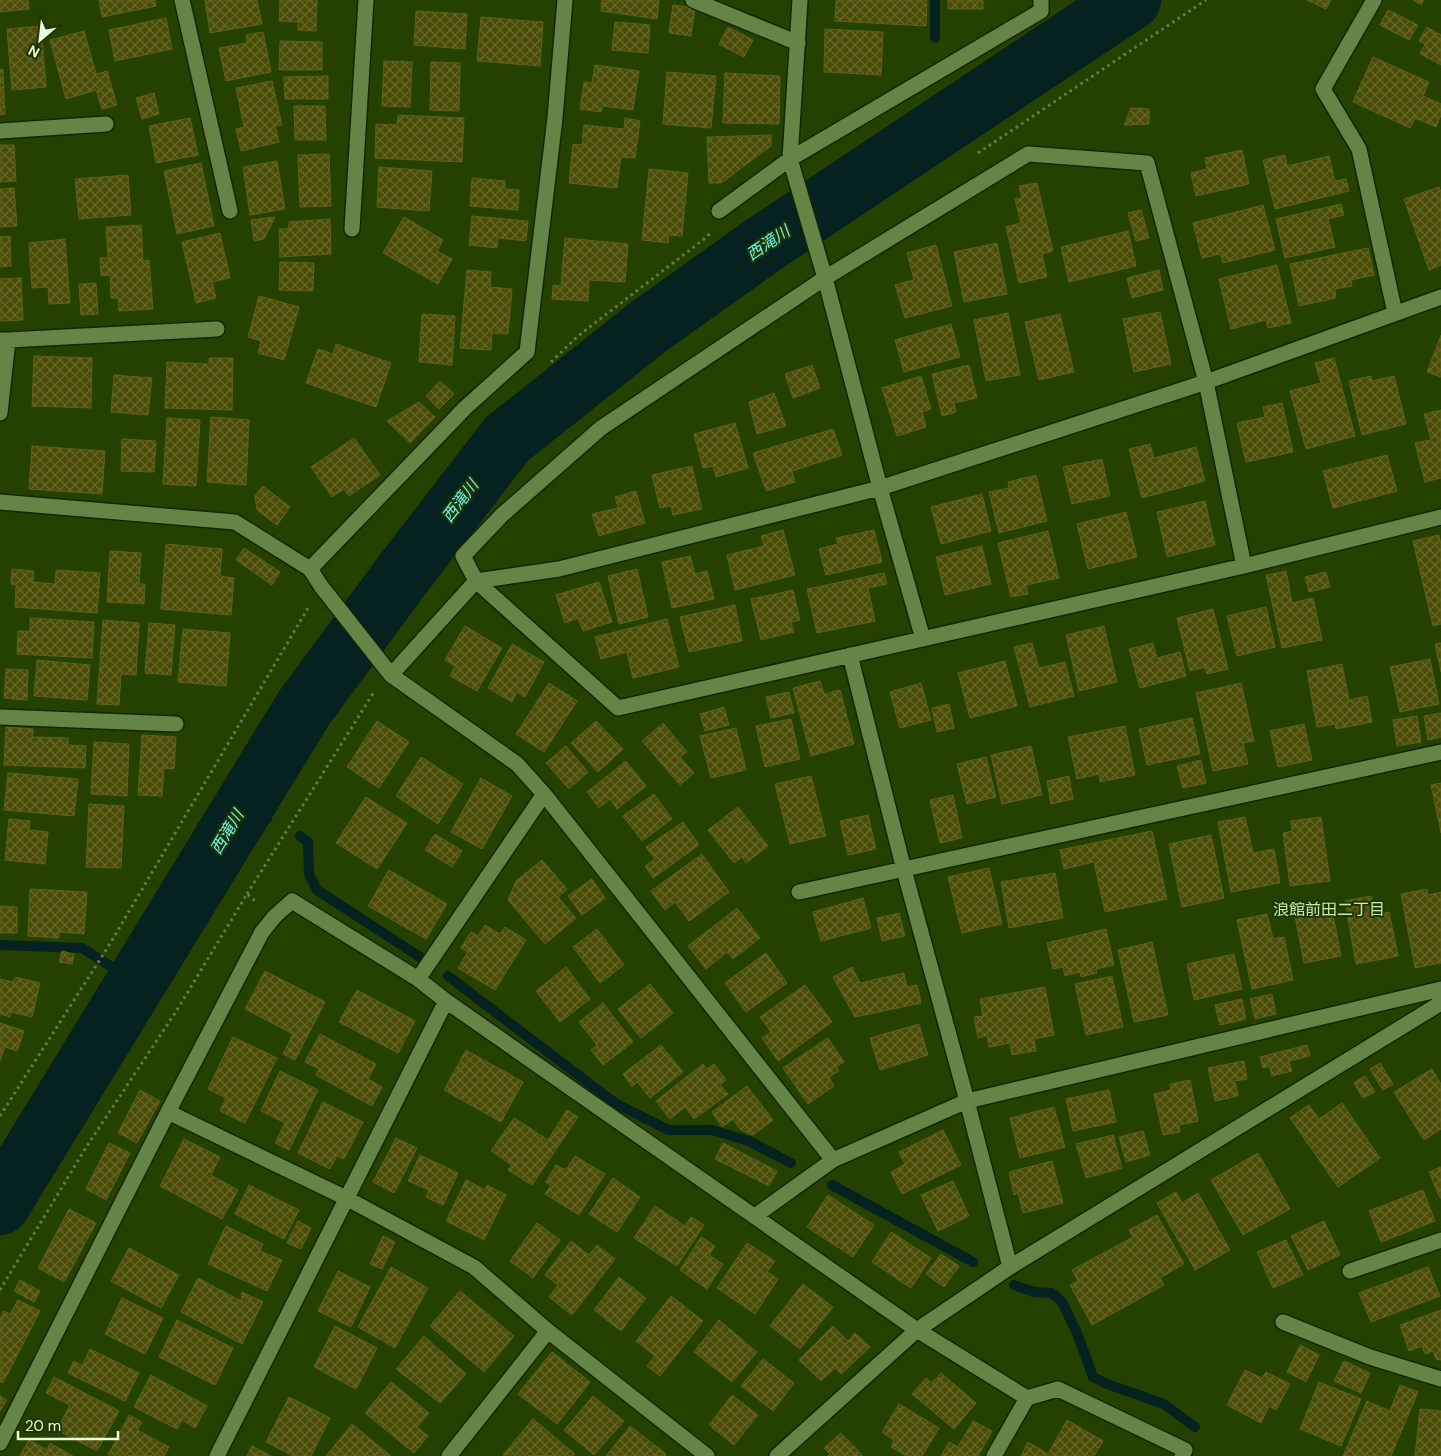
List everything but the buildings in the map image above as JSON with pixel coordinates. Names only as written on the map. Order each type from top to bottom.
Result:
[{"type":"street","points":[[182,0],[230,210]]},
{"type":"street","points":[[352,229],[366,0]]},
{"type":"street","points":[[310,569],[465,408],[527,352],[555,118],[565,0]]},
{"type":"street","points":[[693,0],[798,43]]},
{"type":"street","points":[[800,0],[790,160],[825,278],[880,488],[923,639]]},
{"type":"street","points":[[720,211],[790,160],[1041,11],[1041,0]]},
{"type":"street","points":[[1374,0],[1323,89],[1359,149],[1395,313]]},
{"type":"street","points":[[0,131],[106,124]]},
{"type":"street","points":[[1244,566],[1206,382],[1147,163],[1028,154],[825,278],[602,428],[502,515],[463,556],[476,581],[618,708],[1244,566],[1441,517]]},
{"type":"street","points":[[391,676],[476,581],[560,569],[880,488],[1206,382],[1441,297]]},
{"type":"street","points":[[0,413],[4,340],[217,329]]},
{"type":"street","points":[[0,502],[235,522],[310,569],[332,601],[391,676],[518,764],[544,794],[833,1160]]},
{"type":"street","points":[[850,655],[904,870],[1010,1267]]},
{"type":"street","points":[[0,717],[176,724]]},
{"type":"street","points":[[800,892],[1441,752]]},
{"type":"street","points":[[418,978],[544,794]]},
{"type":"street","points":[[0,1443],[168,1112],[262,932],[275,916],[292,901],[418,978],[446,1001],[918,1330],[1027,1398]]},
{"type":"street","points":[[755,1216],[833,1160],[967,1101],[1441,989]]},
{"type":"street","points":[[217,1456],[446,1001]]},
{"type":"street","points":[[777,1456],[918,1330],[1010,1267],[1441,1003]]},
{"type":"street","points":[[168,1112],[346,1198],[474,1267],[548,1331],[707,1456]]},
{"type":"street","points":[[1350,1272],[1441,1240]]},
{"type":"street","points":[[1283,1322],[1370,1357],[1441,1379]]},
{"type":"street","points":[[449,1456],[548,1331]]},
{"type":"street","points":[[994,1456],[1027,1398],[1058,1389],[1186,1450],[1182,1456]]},
{"type":"path","points":[[976,154],[1206,0]]},
{"type":"path","points":[[0,1290],[85,1149],[177,1010],[247,894],[376,689],[391,676]]},
{"type":"path","points":[[247,894],[275,916]]},
{"type":"waterway","points":[[935,0],[935,38]]},
{"type":"waterway","name":"西滝川","points":[[0,1205],[304,708],[403,574],[507,439],[648,327],[763,245],[1131,0]]},
{"type":"waterway","points":[[961,83],[976,104]]},
{"type":"waterway","points":[[244,806],[267,819]]},
{"type":"waterway","points":[[300,836],[308,842],[309,874],[317,890],[420,957]]},
{"type":"waterway","points":[[0,945],[82,948],[136,984]]},
{"type":"waterway","points":[[448,976],[615,1103],[668,1130],[712,1130],[749,1141],[791,1163]]},
{"type":"waterway","points":[[832,1185],[973,1262]]},
{"type":"waterway","points":[[1014,1285],[1034,1292],[1052,1293],[1062,1302],[1077,1333],[1093,1377],[1107,1384],[1164,1404],[1195,1427]]},
{"type":"district","name":"浪館前田二丁目","points":[[1329,909]]}]
